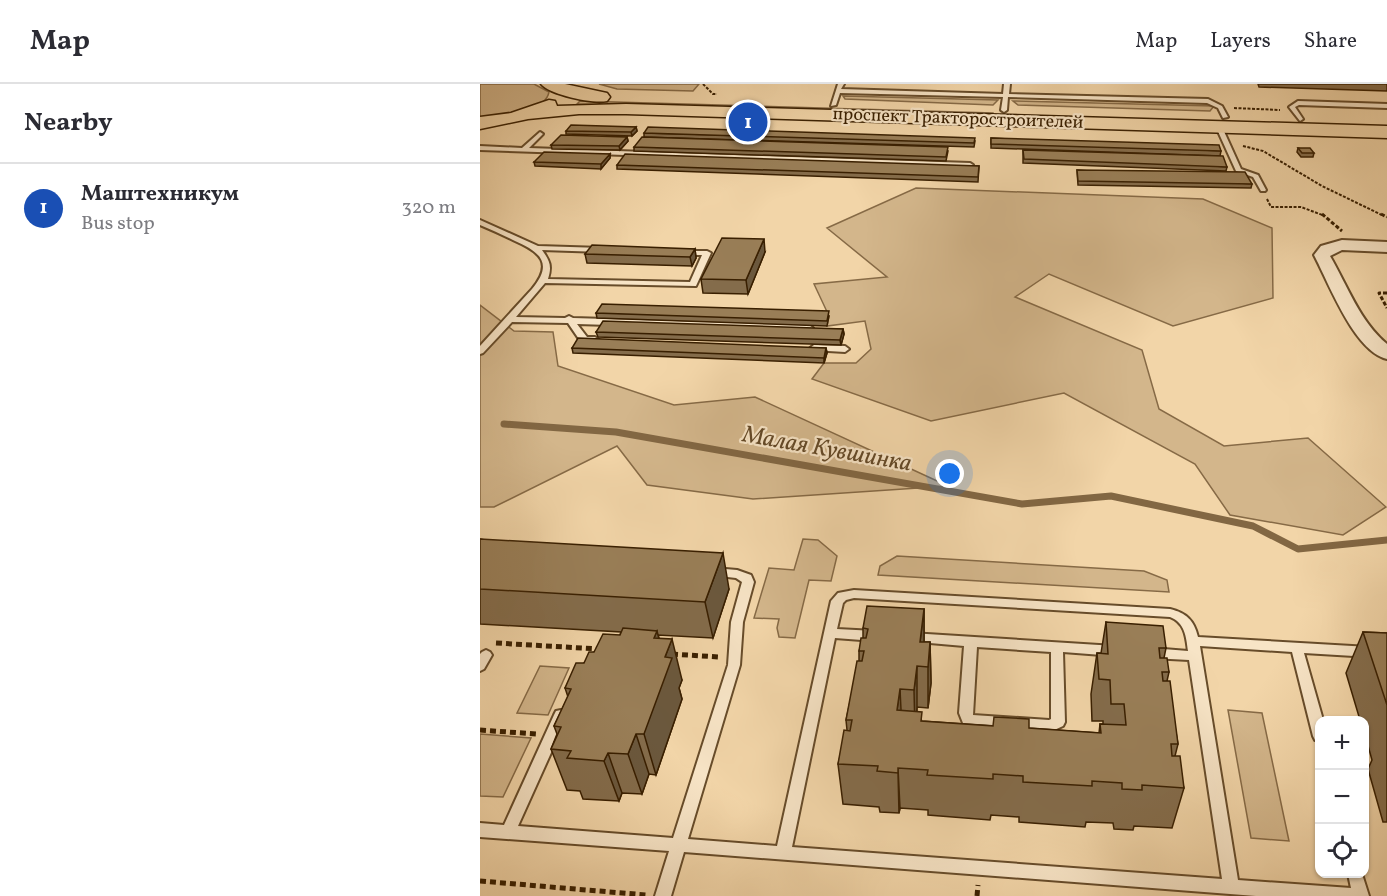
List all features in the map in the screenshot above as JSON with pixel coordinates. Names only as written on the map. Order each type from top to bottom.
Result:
[{"type":"main road","name":"проспект Тракторостроителей","points":[[552,85],[580,94],[618,98],[837,93],[1004,109],[1387,132]]},
{"type":"main road","points":[[480,123],[522,116],[554,102],[559,96],[558,90],[552,85]]},
{"type":"main road","name":"проспект Тракторостроителей","points":[[480,132],[522,116],[600,109],[1004,109]]},
{"type":"main road","name":"проспект Тракторостроителей","points":[[1223,123],[1294,114],[1387,122]]},
{"type":"street","points":[[1387,247],[1348,246],[1327,249],[1322,255],[1322,259],[1356,319],[1370,339],[1387,353]]},
{"type":"lane","points":[[1007,84],[1004,109],[1208,101],[1220,107],[1238,170],[1256,176],[1263,190]]},
{"type":"lane","points":[[1294,114],[1292,107],[1299,104],[1387,106]]},
{"type":"lane","points":[[523,150],[540,134]]},
{"type":"lane","points":[[480,148],[970,165]]},
{"type":"lane","points":[[480,222],[537,248],[616,251]]},
{"type":"lane","points":[[480,351],[543,281],[547,269],[546,261],[537,248]]},
{"type":"lane","points":[[543,281],[693,284],[707,253],[673,252]]},
{"type":"lane","points":[[509,319],[816,329]]},
{"type":"lane","points":[[569,320],[584,340],[608,341]]},
{"type":"lane","points":[[809,348],[845,349]]},
{"type":"lane","points":[[657,896],[678,846],[734,658],[737,622],[748,582],[747,578],[737,574],[697,572]]},
{"type":"lane","points":[[783,853],[837,601],[842,596],[854,594],[1170,613],[1183,617],[1188,622],[1193,641],[1231,886]]},
{"type":"lane","points":[[830,633],[1195,656]]},
{"type":"lane","points":[[1193,641],[1387,653]]},
{"type":"lane","points":[[971,642],[966,713],[968,719],[1050,726],[1056,724],[1058,719],[1057,647]]},
{"type":"lane","points":[[1297,648],[1315,717]]},
{"type":"lane","points":[[508,832],[566,705]]},
{"type":"lane","points":[[480,830],[1353,896]]},
{"type":"lane","points":[[1356,878],[1361,896]]},
{"type":"path","points":[[703,84],[713,94]]},
{"type":"path","points":[[1223,123],[1294,114]]},
{"type":"path","points":[[1223,123],[1263,151],[1322,186],[1387,216]]},
{"type":"path","points":[[1263,190],[1270,207],[1304,208],[1328,215],[1347,235],[1348,246]]},
{"type":"path","points":[[1387,293],[1379,293],[1387,308]]},
{"type":"path","points":[[587,657],[591,649]]},
{"type":"path","points":[[484,654],[603,650]]},
{"type":"path","points":[[663,653],[734,658]]},
{"type":"path","points":[[480,730],[552,735]]},
{"type":"path","points":[[480,882],[657,896]]},
{"type":"shaded area","points":[[480,84],[534,84],[549,92],[546,99],[539,105],[520,113],[480,119]]},
{"type":"shaded area","points":[[599,84],[699,84],[693,91],[617,89]]},
{"type":"shaded area","points":[[843,96],[998,100],[993,105],[845,99]]},
{"type":"shaded area","points":[[580,101],[993,113],[993,117],[577,104]]},
{"type":"shaded area","points":[[1013,101],[1214,106],[1210,111],[1018,105]]},
{"type":"shaded area","points":[[916,188],[1203,199],[1272,228],[1273,298],[1173,326],[1049,274],[1015,297],[1142,350],[1159,409],[1224,446],[1308,438],[1386,507],[1343,535],[1230,515],[1195,464],[1064,393],[931,421],[812,379],[824,363],[856,363],[871,349],[865,321],[827,326],[829,316],[814,284],[887,277],[827,228]]},
{"type":"shaded area","points":[[480,305],[514,331],[553,332],[558,366],[674,405],[755,397],[948,486],[753,499],[647,485],[617,446],[494,507],[480,507]]},
{"type":"shaded area","points":[[803,539],[818,540],[837,556],[831,581],[809,580],[795,638],[779,637],[777,628],[779,619],[754,618],[769,568],[794,570]]},
{"type":"shaded area","points":[[897,556],[1144,571],[1167,580],[1169,592],[878,575],[880,566]]},
{"type":"shaded area","points":[[540,666],[569,668],[548,715],[517,713]]},
{"type":"shaded area","points":[[1228,710],[1262,713],[1289,841],[1251,838]]},
{"type":"shaded area","points":[[480,734],[531,738],[503,797],[480,796]]},
{"type":"building","points":[[571,125],[636,127],[631,132],[566,131]]},
{"type":"building","points":[[648,127],[975,138],[974,143],[644,133]]},
{"type":"building","points":[[561,135],[627,137],[619,146],[551,145]]},
{"type":"building","points":[[642,137],[948,147],[946,157],[634,147]]},
{"type":"building","points":[[991,138],[1219,145],[1221,151],[991,144]]},
{"type":"building","points":[[1298,148],[1310,148],[1314,153],[1302,153]]},
{"type":"building","points":[[1023,150],[1223,156],[1227,167],[1024,159]]},
{"type":"building","points":[[544,152],[610,154],[601,164],[534,162]]},
{"type":"building","points":[[625,154],[979,166],[978,177],[617,165]]},
{"type":"building","points":[[1077,170],[1245,172],[1252,184],[1078,181]]},
{"type":"building","points":[[722,238],[764,239],[746,280],[701,279]]},
{"type":"building","points":[[592,245],[695,249],[690,257],[585,254]]},
{"type":"building","points":[[602,304],[829,311],[827,321],[596,313]]},
{"type":"building","points":[[603,321],[843,329],[840,340],[596,332]]},
{"type":"building","points":[[578,338],[826,348],[824,358],[572,348]]},
{"type":"building","points":[[480,539],[723,553],[705,602],[480,589]]},
{"type":"building","points":[[867,606],[924,609],[920,642],[930,642],[928,667],[917,666],[914,690],[900,689],[897,710],[922,712],[921,721],[993,726],[994,717],[1029,719],[1029,728],[1101,733],[1100,724],[1126,725],[1124,704],[1111,704],[1110,680],[1099,679],[1097,653],[1108,654],[1106,622],[1163,626],[1166,648],[1159,648],[1160,658],[1167,658],[1169,672],[1162,672],[1163,681],[1170,681],[1178,744],[1171,744],[1172,756],[1180,756],[1184,788],[1142,785],[1142,790],[1122,789],[1122,783],[1092,781],[1092,786],[1023,782],[1023,776],[993,774],[993,779],[927,775],[928,770],[898,768],[898,773],[877,771],[878,766],[838,764],[844,730],[850,731],[852,720],[846,720],[857,661],[862,661],[864,651],[859,651],[861,638],[866,638],[868,629],[863,628]]},
{"type":"building","points":[[623,628],[657,631],[654,638],[672,639],[665,657],[672,658],[644,734],[636,734],[628,754],[608,753],[604,761],[567,758],[571,751],[551,749],[561,727],[554,726],[571,689],[565,688],[576,663],[584,663],[589,652],[594,652],[603,634],[620,635]]},
{"type":"building","points":[[1363,632],[1387,633],[1387,705]]},
{"type":"waterway","name":"Малая Кувшинка","points":[[504,424],[616,432],[1022,504],[1111,496],[1253,526],[1298,549],[1387,540]]},
{"type":"place","name":"Маштехникум","points":[[748,122]]}]
